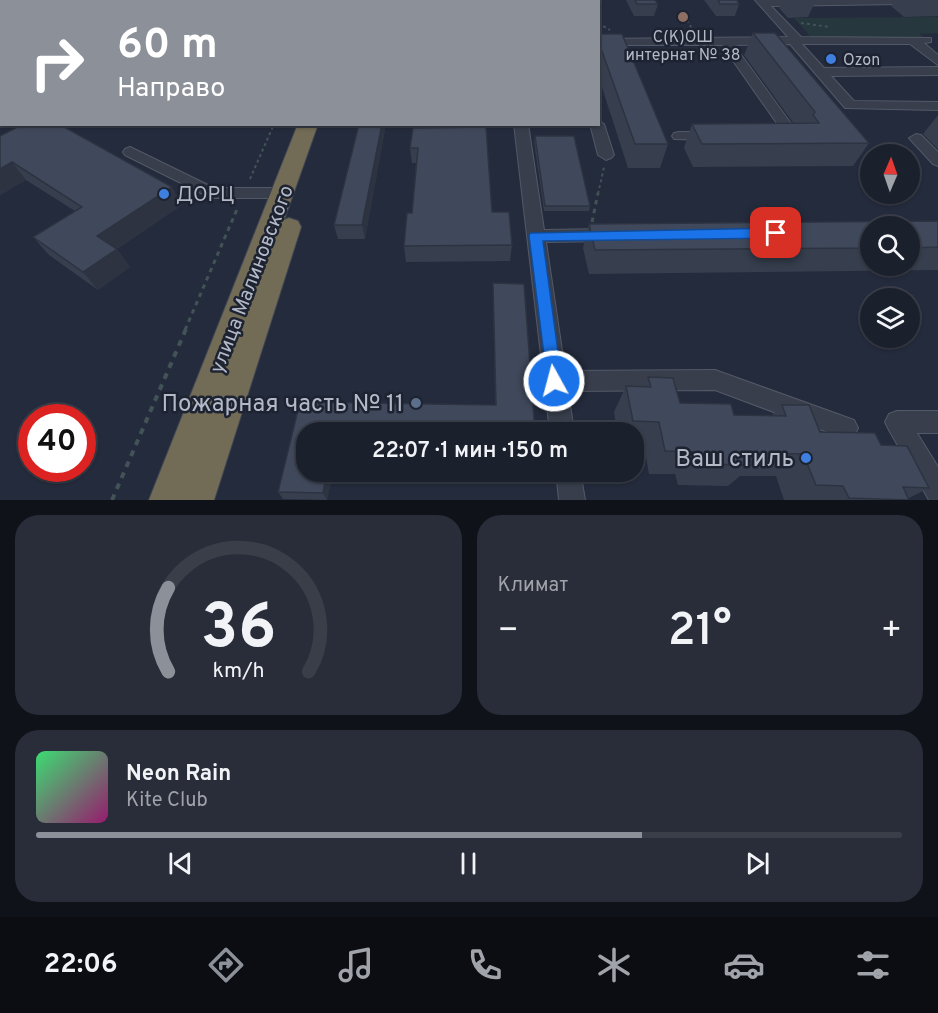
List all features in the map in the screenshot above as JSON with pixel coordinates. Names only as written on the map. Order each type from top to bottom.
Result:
[{"type":"highway","name":"улица Малиновского","points":[[167,500],[307,126]]},
{"type":"highway","name":"улица Малиновского","points":[[196,500],[321,126]]},
{"type":"street","points":[[761,1],[901,2],[899,0]]},
{"type":"street","points":[[761,1],[850,105],[938,106]]},
{"type":"street","points":[[600,42],[927,39]]},
{"type":"street","points":[[914,40],[938,61]]},
{"type":"street","points":[[725,41],[793,136],[770,136]]},
{"type":"street","points":[[821,72],[938,71]]},
{"type":"street","points":[[521,126],[560,422]]},
{"type":"street","points":[[598,126],[606,155]]},
{"type":"street","points":[[679,136],[725,136]]},
{"type":"street","points":[[916,138],[938,161]]},
{"type":"street","points":[[130,152],[211,193],[284,193]]},
{"type":"street","points":[[535,236],[624,235]]},
{"type":"street","points":[[554,381],[715,380],[846,428]]},
{"type":"street","points":[[938,422],[897,422],[938,491]]},
{"type":"street","points":[[570,482],[572,500]]},
{"type":"path","points":[[112,500],[273,126]]},
{"type":"path","points":[[589,235],[606,155]]},
{"type":"shaded area","points":[[938,17],[938,33],[920,34],[924,37],[812,38],[794,18]]},
{"type":"building","points":[[635,0],[655,0],[658,4],[637,4]]},
{"type":"building","points":[[718,0],[737,0],[739,4],[720,4]]},
{"type":"building","points":[[753,33],[775,33],[869,143],[702,144],[692,124],[819,123],[813,115],[815,112]]},
{"type":"building","points":[[600,34],[622,34],[668,144],[635,144],[600,46]]},
{"type":"building","points":[[19,126],[63,126],[172,187],[97,236],[117,249],[83,272],[33,237],[82,207],[12,162],[0,169],[0,136]]},
{"type":"building","points":[[359,126],[382,126],[362,225],[334,225]]},
{"type":"building","points":[[486,127],[492,212],[509,212],[512,245],[404,246],[407,213],[412,213],[418,148],[410,148],[413,128]]},
{"type":"building","points":[[535,136],[574,136],[590,206],[545,206]]},
{"type":"building","points":[[920,221],[938,221],[938,247],[920,248]]},
{"type":"building","points":[[860,222],[860,248],[595,250],[589,224]]},
{"type":"building","points":[[493,283],[524,284],[534,422],[296,422],[296,482],[325,482],[323,493],[278,492],[300,402],[496,405]]},
{"type":"building","points":[[648,377],[673,378],[680,403],[731,404],[734,415],[786,416],[782,405],[809,405],[820,432],[875,433],[881,445],[907,446],[929,488],[903,487],[909,500],[849,498],[843,486],[816,485],[803,454],[748,453],[752,465],[697,464],[694,452],[665,451],[659,422],[633,421],[626,386],[651,387]]},
{"type":"place","name":"С(К)ОШ интернат № 38","points":[[683,17]]},
{"type":"place","name":"Ozon","points":[[831,59]]},
{"type":"place","name":"ДОРЦ","points":[[164,194]]},
{"type":"place","name":"Пожарная часть № 11","points":[[416,403]]},
{"type":"place","name":"Ваш стиль","points":[[806,458]]},
{"type":"route","points":[[554,381],[535,236],[776,233]]}]
